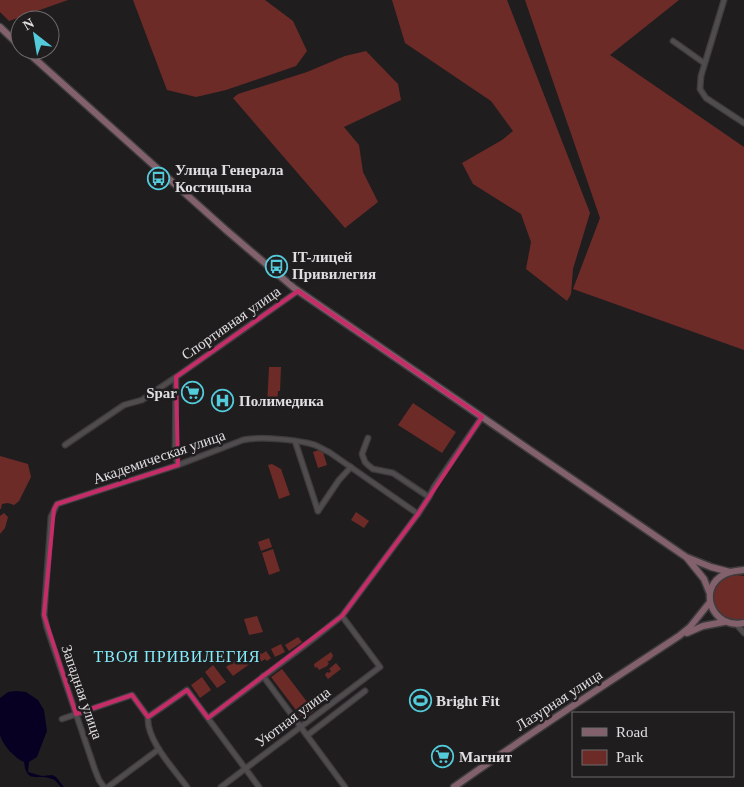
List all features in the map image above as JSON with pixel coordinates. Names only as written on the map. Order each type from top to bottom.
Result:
[{"type":"street","points":[[724,0],[704,63],[700,89],[706,98],[744,123]]},
{"type":"street","points":[[0,27],[10,36]]},
{"type":"street","points":[[673,42],[704,63]]},
{"type":"street","points":[[36,60],[226,230],[298,291],[686,557],[730,572]]},
{"type":"street","name":"Спортивная улица","points":[[178,465],[175,454],[176,377],[298,291]]},
{"type":"street","points":[[65,445],[124,405],[142,400],[176,377]]},
{"type":"street","points":[[208,718],[342,616],[418,514],[434,487],[482,417]]},
{"type":"street","name":"Академическая улица","points":[[46,602],[51,517],[57,504],[178,465],[248,439],[268,438],[315,445],[329,452],[418,514]]},
{"type":"street","points":[[368,438],[362,454],[364,462],[373,469],[393,473],[429,497]]},
{"type":"street","points":[[295,441],[318,511],[339,480],[351,467]]},
{"type":"street","points":[[686,557],[704,579],[710,594]]},
{"type":"street","points":[[724,622],[715,614],[710,602],[712,586],[723,575],[742,571]]},
{"type":"street","name":"Западная улица","points":[[46,602],[44,615],[47,628],[95,770],[104,787]]},
{"type":"street","points":[[679,636],[690,627],[710,602]]},
{"type":"street","name":"Уютная улица","points":[[221,787],[380,667],[342,616]]},
{"type":"street","points":[[679,636],[702,626],[724,622],[744,623]]},
{"type":"street","points":[[736,624],[744,633]]},
{"type":"street","name":"Лазурная улица","points":[[454,787],[679,636]]},
{"type":"street","points":[[263,676],[345,787]]},
{"type":"street","points":[[148,717],[187,690],[259,787]]},
{"type":"street","points":[[306,734],[309,734],[365,691]]},
{"type":"street","points":[[62,719],[132,695],[148,717],[154,742],[187,787]]},
{"type":"street","points":[[108,787],[159,749]]},
{"type":"highlighted area","points":[[298,291],[482,417],[418,514],[342,616],[208,718],[187,690],[148,717],[132,695],[76,714],[44,615],[54,509],[57,504],[178,465],[176,377]]},
{"type":"green space","points":[[0,0],[68,0],[40,10],[10,10],[9,21],[0,12]]},
{"type":"green space","points":[[133,0],[265,0],[293,21],[307,51],[296,66],[226,90],[196,97],[167,90]]},
{"type":"green space","points":[[392,0],[507,0],[590,213],[573,269],[571,294],[567,301],[526,269],[531,242],[521,214],[473,184],[462,163],[502,140],[513,131],[491,101],[405,43]]},
{"type":"green space","points":[[525,0],[679,0],[610,55],[744,147],[744,350],[573,289],[600,218]]},
{"type":"green space","points":[[366,51],[398,84],[401,100],[344,127],[359,145],[363,172],[378,202],[345,228],[233,98],[238,94],[307,72],[345,56]]},
{"type":"green space","points":[[269,367],[281,367],[277,406],[267,406]]},
{"type":"green space","points":[[413,403],[456,432],[442,453],[398,425]]},
{"type":"green space","points":[[322,449],[327,465],[318,468],[313,452]]},
{"type":"green space","points":[[0,456],[28,464],[31,477],[19,501],[14,505],[2,504],[1,509],[0,509]]},
{"type":"green space","points":[[272,464],[281,469],[290,495],[279,499],[268,465]]},
{"type":"green space","points":[[356,512],[369,521],[364,528],[351,520]]},
{"type":"green space","points":[[4,513],[8,517],[5,528],[0,534],[0,516]]},
{"type":"green space","points":[[269,538],[272,547],[261,551],[258,542]]},
{"type":"green space","points":[[273,549],[280,571],[269,575],[262,553]]},
{"type":"green space","points":[[737,575],[744,576],[744,619],[732,620],[723,616],[717,610],[714,592],[718,584],[726,578]]},
{"type":"green space","points":[[257,616],[263,632],[249,635],[244,619]]},
{"type":"green space","points":[[298,637],[302,642],[289,651],[285,645]]},
{"type":"green space","points":[[281,644],[285,652],[275,657],[271,649]]},
{"type":"green space","points":[[266,651],[271,658],[267,661],[265,659],[258,664],[253,657],[260,652],[262,654]]},
{"type":"green space","points":[[331,652],[333,656],[327,662],[329,663],[327,666],[319,670],[317,667],[315,668],[314,664]]},
{"type":"green space","points":[[244,654],[251,663],[233,676],[226,667]]},
{"type":"green space","points":[[336,663],[341,669],[328,679],[325,675],[331,671],[329,669]]},
{"type":"green space","points":[[213,665],[226,682],[217,688],[205,672]]},
{"type":"green space","points":[[282,669],[314,711],[305,717],[302,718],[271,677]]},
{"type":"green space","points":[[202,677],[211,690],[200,698],[191,685]]},
{"type":"shaded area","points":[[8,692],[26,692],[38,700],[44,710],[47,731],[37,757],[29,762],[28,772],[42,776],[52,775],[64,787],[61,787],[56,781],[47,777],[30,776],[25,769],[24,762],[10,751],[0,735],[0,698]]},
{"type":"place","name":"Улица Генерала Костицына","points":[[159,179]]},
{"type":"place","name":"IT-лицей Привилегия","points":[[276,266]]},
{"type":"place","name":"Spar","points":[[193,393]]},
{"type":"place","name":"Полимедика","points":[[223,401]]},
{"type":"place","name":"Bright Fit","points":[[420,701]]},
{"type":"place","name":"Магнит","points":[[443,757]]},
{"type":"district","name":"ТВОЯ ПРИВИЛЕГИЯ","points":[[177,656]]}]
